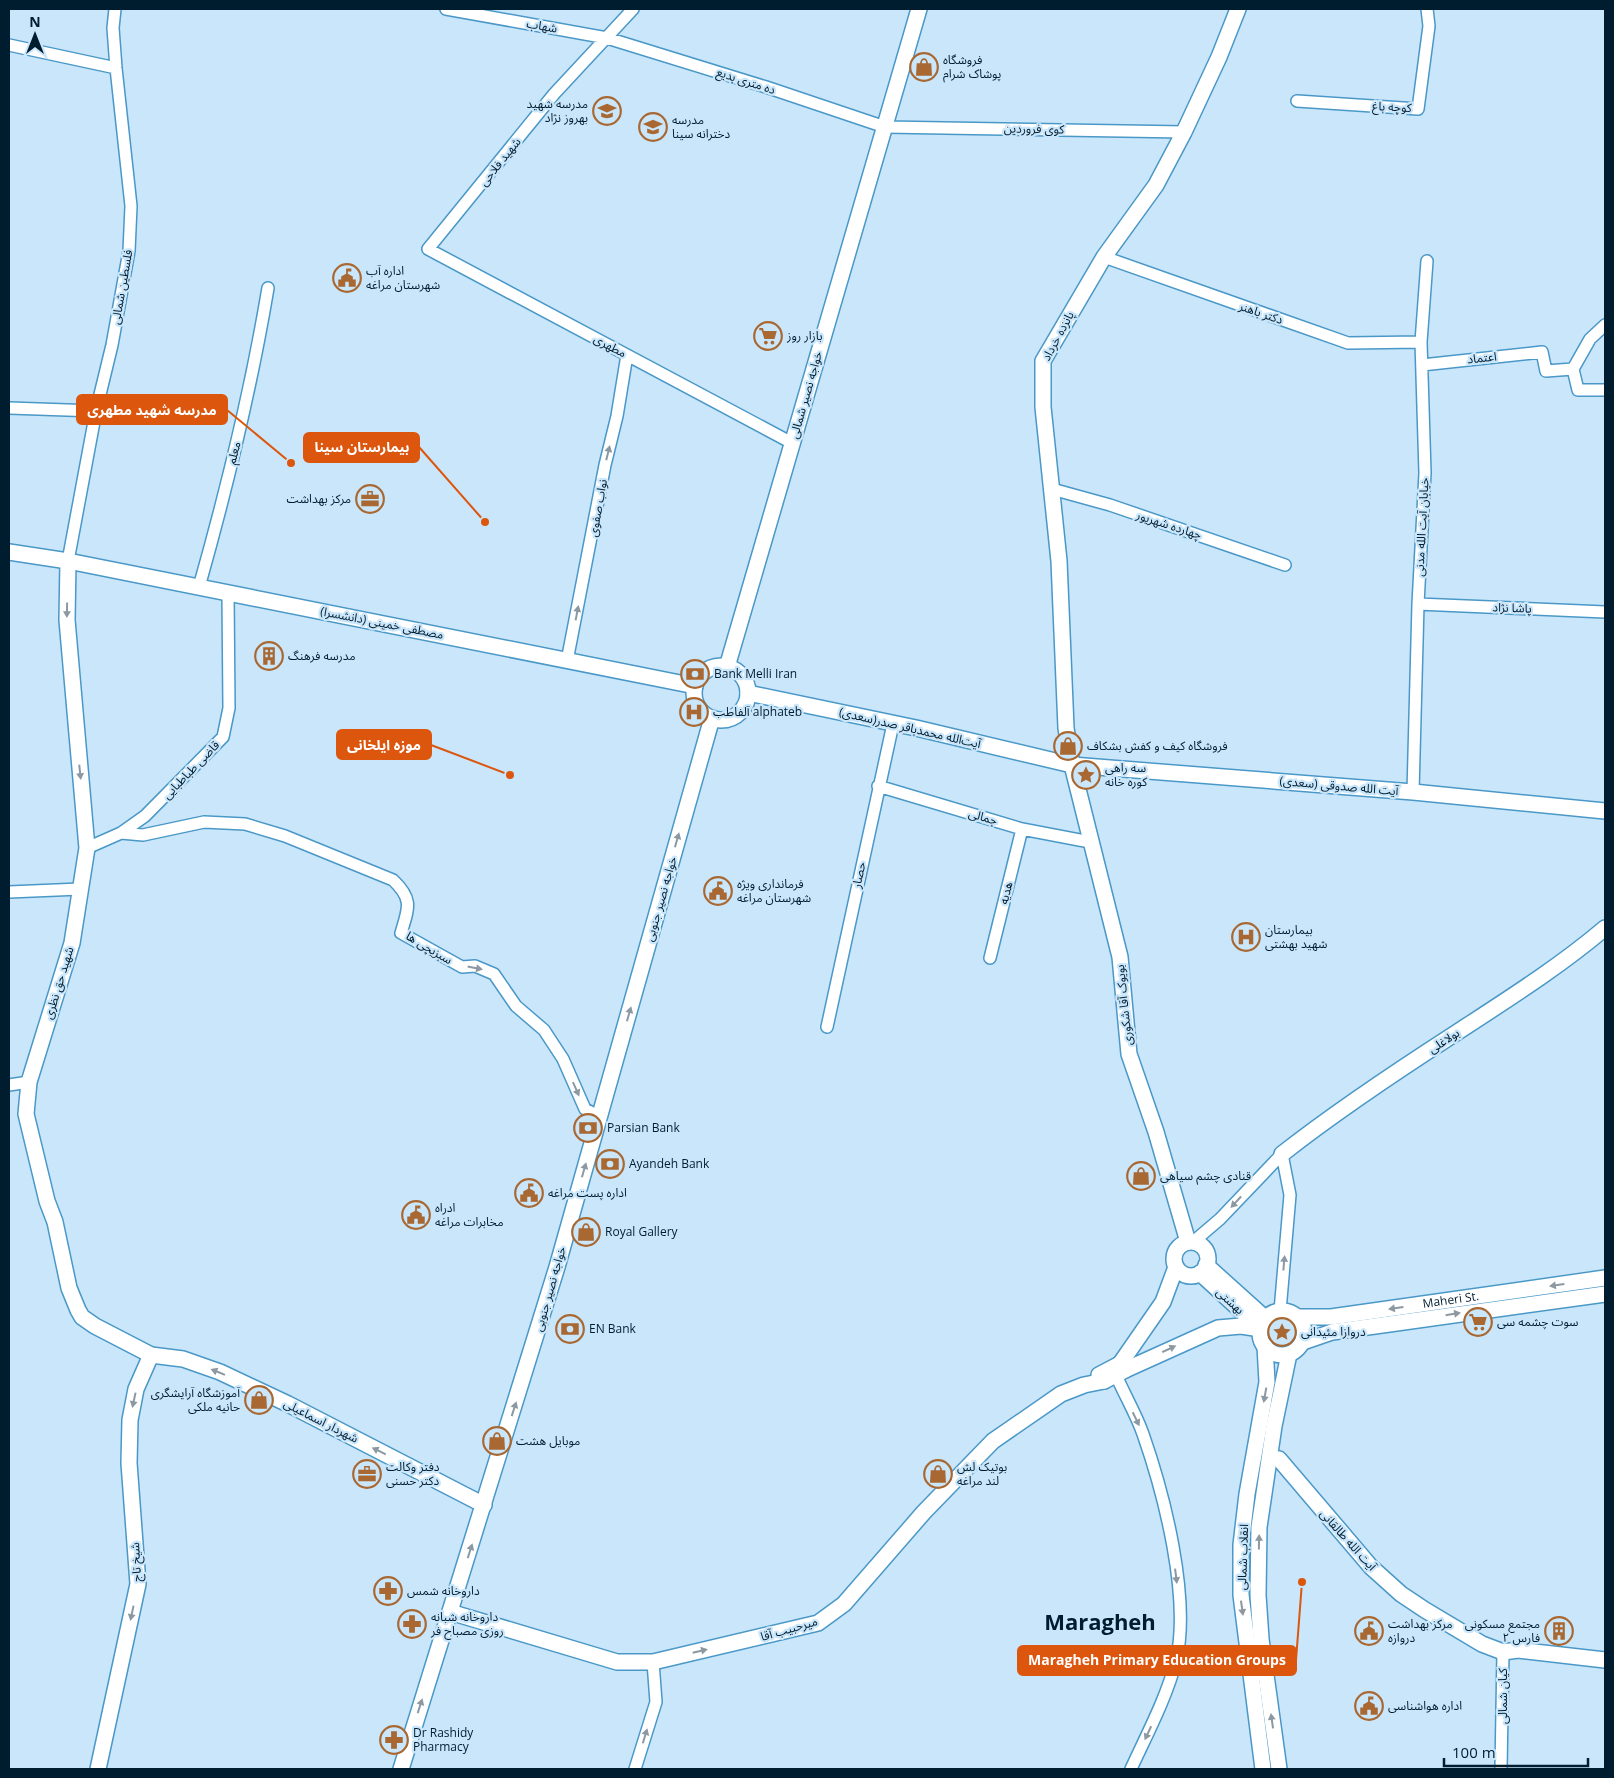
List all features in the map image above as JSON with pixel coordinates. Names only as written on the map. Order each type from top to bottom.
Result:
[{"type":"street","name":"فلسطین شمالی","points":[[68,561],[96,411],[112,346],[130,251],[131,206],[116,68],[113,28],[115,9]]},
{"type":"street","name":"شهاب","points":[[446,9],[607,38]]},
{"type":"street","name":"شهید فلاحی","points":[[428,249],[554,94],[633,9]]},
{"type":"street","name":"خواجه نصیر شمالی","points":[[727,667],[919,9]]},
{"type":"street","name":"پانزده خرداد","points":[[1072,765],[1066,728],[1059,560],[1043,407],[1043,361],[1104,257],[1156,185],[1184,132],[1219,57],[1238,9]]},
{"type":"street","name":"کوچه باغ","points":[[1297,101],[1418,109],[1429,26],[1427,9]]},
{"type":"street","name":"ده متری بدیع","points":[[607,38],[766,87],[885,127]]},
{"type":"street","points":[[9,45],[116,68]]},
{"type":"street","name":"کوی فروردین","points":[[885,127],[1184,132]]},
{"type":"street","name":"مطهری","points":[[428,249],[792,443]]},
{"type":"street","name":"دکتر باهنر","points":[[1104,257],[1348,343],[1421,342]]},
{"type":"street","name":"خیابان آیت الله مدنی","points":[[1413,792],[1418,604],[1425,473],[1421,342],[1427,262]]},
{"type":"street","name":"معلم","points":[[199,587],[220,512],[253,378],[268,288]]},
{"type":"street","points":[[1605,325],[1590,339],[1573,369],[1578,390],[1605,390]]},
{"type":"street","name":"اعتماد","points":[[1422,365],[1542,352],[1546,371],[1573,369]]},
{"type":"street","name":"نواب صفوی","points":[[567,661],[605,465],[617,416],[627,355]]},
{"type":"street","points":[[9,408],[96,411]]},
{"type":"street","name":"چهارده شهریور","points":[[1052,489],[1110,505],[1285,565]]},
{"type":"street","name":"مصطفی خمینی (دانشسرا)","points":[[9,552],[68,561],[695,686]]},
{"type":"street","name":"شهید حق نظری","points":[[68,561],[67,620],[87,848],[72,943],[29,1082],[26,1114],[47,1202],[55,1222],[69,1288],[78,1310],[82,1317],[95,1326],[151,1355]]},
{"type":"street","name":"قاضی طباطبایی","points":[[87,848],[121,833],[146,816],[223,737],[229,708],[228,593]]},
{"type":"street","name":"پاشا نژاد","points":[[1418,604],[1605,612]]},
{"type":"street","points":[[719,666],[727,667],[734,669],[744,679],[748,693],[747,702],[735,716],[720,720],[705,715],[696,702],[695,686],[704,672],[719,666]]},
{"type":"street","name":"آیت‌الله محمدباقر صدر(سعدی)","points":[[748,693],[1072,765]]},
{"type":"street","name":"خواجه نصیر جنوبی","points":[[402,1769],[557,1268],[712,718]]},
{"type":"street","name":"حصار","points":[[827,1027],[893,724]]},
{"type":"street","name":"آیت الله صدوقی (سعدی)","points":[[1072,765],[1413,792],[1605,811]]},
{"type":"street","name":"بویوک آقا شکوری","points":[[1072,765],[1120,962],[1129,1054],[1191,1242]]},
{"type":"street","name":"جمالی","points":[[878,786],[1022,829],[1090,842]]},
{"type":"street","name":"سبزیچی ها","points":[[121,833],[143,835],[204,822],[245,824],[284,836],[393,880],[405,892],[408,903],[401,933],[462,968],[475,966],[494,974],[516,1006],[544,1030],[563,1059],[585,1109],[600,1117]]},
{"type":"street","name":"هدیه","points":[[990,958],[1022,829]]},
{"type":"street","points":[[9,892],[80,889]]},
{"type":"street","name":"بولاغلی","points":[[1191,1242],[1220,1219],[1282,1154],[1330,1117],[1528,987],[1576,953],[1605,928]]},
{"type":"street","points":[[9,1085],[29,1082]]},
{"type":"street","points":[[1280,1311],[1297,1317],[1304,1329],[1303,1342],[1289,1354],[1276,1354],[1265,1346],[1261,1338],[1263,1324],[1280,1311],[1290,1195],[1282,1154]]},
{"type":"street","points":[[1131,1769],[1167,1691],[1176,1659],[1180,1621],[1177,1578],[1167,1514],[1142,1432],[1113,1373],[1163,1302],[1176,1267],[1174,1257],[1178,1247],[1191,1242],[1206,1250],[1203,1269],[1184,1274],[1176,1267]]},
{"type":"street","name":"بهشتی","points":[[1203,1269],[1263,1324]]},
{"type":"street","name":"Maheri St.","points":[[1297,1317],[1331,1318],[1605,1278]]},
{"type":"street","name":"Maheri St.","points":[[1303,1342],[1332,1332],[1605,1294]]},
{"type":"street","name":"میرحبیب آقا","points":[[450,1612],[618,1662],[653,1662],[818,1623],[844,1604],[924,1512],[993,1441],[1054,1399],[1218,1328],[1263,1324]]},
{"type":"street","name":"انقلاب شمالی","points":[[1263,1769],[1241,1595],[1242,1546],[1247,1494],[1267,1382],[1265,1346]]},
{"type":"street","name":"انقلاب شمالی","points":[[1279,1769],[1261,1639],[1258,1595],[1259,1527],[1281,1384],[1289,1354]]},
{"type":"street","name":"شهردار اسماعیلی","points":[[151,1355],[183,1359],[220,1372],[288,1404],[484,1506]]},
{"type":"street","name":"شیخ تاج","points":[[98,1769],[138,1584],[129,1463],[130,1420],[136,1389],[151,1355]]},
{"type":"street","name":"آیت الله طالقانی","points":[[1270,1458],[1279,1459],[1371,1567],[1401,1594],[1482,1644],[1503,1652],[1518,1650],[1605,1660]]},
{"type":"street","name":"کیان شمالی","points":[[1501,1769],[1503,1652]]},
{"type":"street","points":[[635,1769],[656,1702],[653,1662]]},
{"type":"place","name":"فروشگاه پوشاک شرام","points":[[924,67]]},
{"type":"place","name":"مدرسه شهید بهروز نژاد","points":[[607,111]]},
{"type":"place","name":"مدرسه دخترانه سینا","points":[[653,127]]},
{"type":"place","name":"اداره آب شهرستان مراغه","points":[[347,278]]},
{"type":"place","name":"بازار روز","points":[[768,336]]},
{"type":"place","name":"مدرسه شهید مطهری","points":[[291,463]]},
{"type":"place","name":"مرکز بهداشت","points":[[370,499]]},
{"type":"place","name":"بیمارستان سینا","points":[[485,522]]},
{"type":"place","name":"مدرسه فرهنگ","points":[[269,656]]},
{"type":"place","name":"Bank Melli Iran","points":[[695,674]]},
{"type":"place","name":"آلفاطب alphateb","points":[[694,712]]},
{"type":"place","name":"فروشگاه کیف و کفش بشکاف","points":[[1068,746]]},
{"type":"place","name":"موزه ایلخانی","points":[[510,775]]},
{"type":"place","name":"سه راهی کوره خانه","points":[[1086,775]]},
{"type":"place","name":"فرمانداری ویژه شهرستان مراغه","points":[[718,891]]},
{"type":"place","name":"بیمارستان شهید بهشتی","points":[[1246,937]]},
{"type":"place","name":"Parsian Bank","points":[[588,1128]]},
{"type":"place","name":"Ayandeh Bank","points":[[610,1164]]},
{"type":"place","name":"قنادی چشم سیاهی","points":[[1141,1176]]},
{"type":"place","name":"اداره پست مراغه","points":[[529,1193]]},
{"type":"place","name":"ادراه مخابرات مراغه","points":[[416,1215]]},
{"type":"place","name":"Royal Gallery","points":[[586,1232]]},
{"type":"place","name":"سوت چشمه سی","points":[[1478,1322]]},
{"type":"place","name":"EN Bank","points":[[570,1329]]},
{"type":"place","name":"دروازا مئیدانی","points":[[1282,1332]]},
{"type":"place","name":"آموزشگاه آرایشگری حانیه ملکی","points":[[259,1400]]},
{"type":"place","name":"موبایل هشت","points":[[497,1441]]},
{"type":"place","name":"دفتر وکالت دکتر حسنی","points":[[367,1474]]},
{"type":"place","name":"بوتیک لش لند مراغه","points":[[938,1474]]},
{"type":"place","name":"Maragheh Primary Education Groups","points":[[1302,1582]]},
{"type":"place","name":"داروخانه شمس","points":[[388,1591]]},
{"type":"place","name":"داروخانه شبانه روزی مصباح فر","points":[[412,1624]]},
{"type":"place","name":"مرکز بهداشت دروازه","points":[[1369,1631]]},
{"type":"place","name":"مجتمع مسکونی فارس ۲","points":[[1559,1631]]},
{"type":"place","name":"اداره هواشناسی","points":[[1369,1706]]},
{"type":"place","name":"Dr Rashidy Pharmacy","points":[[394,1740]]},
{"type":"district","name":"Maragheh","points":[[1100,1622]]}]
